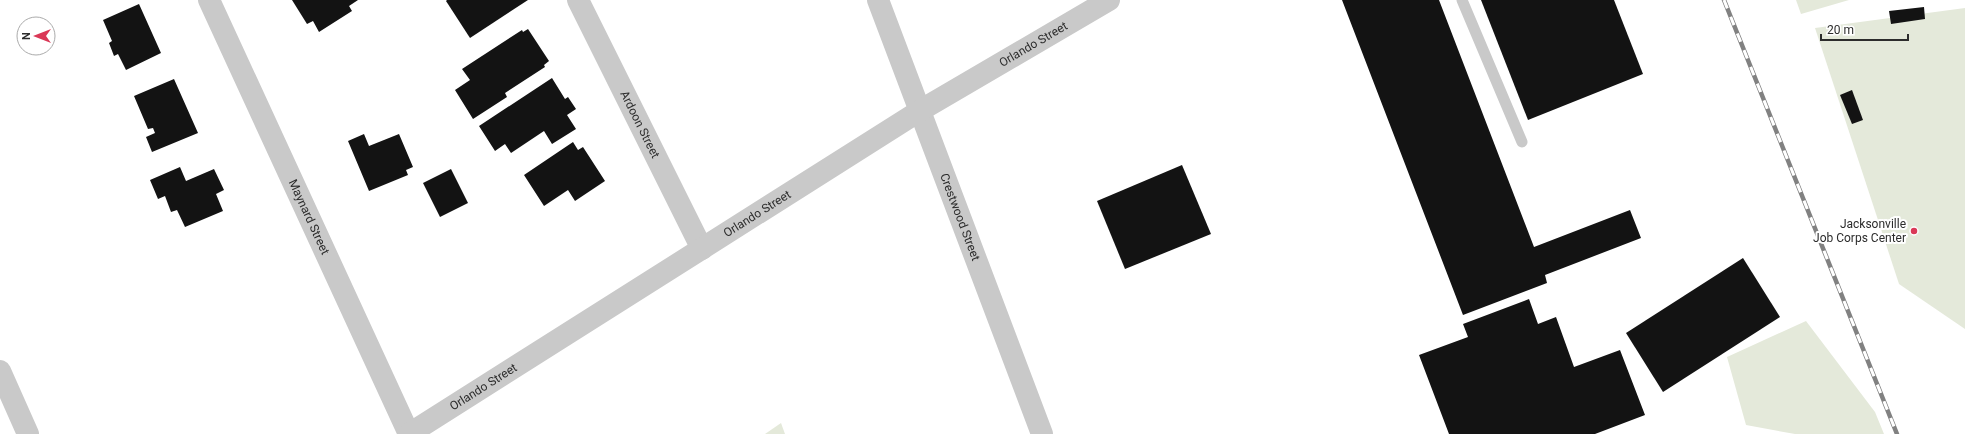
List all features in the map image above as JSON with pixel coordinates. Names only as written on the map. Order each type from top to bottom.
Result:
[{"type":"street","name":"Maynard Street","points":[[209,0],[409,434]]},
{"type":"street","name":"Ardoon Street","points":[[578,0],[702,249]]},
{"type":"street","name":"Crestwood Street","points":[[878,0],[921,110],[1042,434]]},
{"type":"street","name":"Orlando Street","points":[[409,434],[921,110],[1109,0]]},
{"type":"street","points":[[0,371],[28,434]]},
{"type":"lane","points":[[1462,0],[1522,142]]},
{"type":"shaded area","points":[[1796,0],[1849,0],[1801,14]]},
{"type":"shaded area","name":"Jacksonville Job Corps Center","points":[[1965,8],[1965,329],[1899,284],[1815,28]]},
{"type":"shaded area","points":[[1806,321],[1875,412],[1884,434],[1795,434],[1746,425],[1727,357]]},
{"type":"shaded area","points":[[781,423],[785,434],[765,434]]},
{"type":"building","points":[[292,0],[358,0],[349,6],[352,11],[319,32],[313,21],[307,24]]},
{"type":"building","points":[[447,0],[528,0],[470,38],[446,1]]},
{"type":"building","points":[[1342,0],[1439,0],[1534,247],[1630,210],[1641,238],[1545,275],[1547,283],[1463,315]]},
{"type":"building","points":[[1481,0],[1614,0],[1643,74],[1528,120]]},
{"type":"building","points":[[139,4],[161,53],[126,70],[118,54],[114,56],[109,43],[112,41],[103,20]]},
{"type":"building","points":[[1924,7],[1925,19],[1891,24],[1889,11]]},
{"type":"building","points":[[528,29],[549,61],[544,65],[545,67],[505,93],[507,97],[473,119],[455,90],[470,80],[462,69],[522,30],[523,32]]},
{"type":"building","points":[[552,78],[565,99],[568,97],[576,109],[567,115],[576,129],[552,144],[544,131],[511,153],[505,144],[495,151],[479,126]]},
{"type":"building","points":[[174,79],[198,133],[152,152],[146,137],[155,133],[153,128],[148,129],[134,96]]},
{"type":"building","points":[[1852,90],[1863,120],[1852,124],[1840,95]]},
{"type":"building","points":[[364,134],[369,146],[399,134],[413,167],[406,170],[408,175],[369,191],[348,141]]},
{"type":"building","points":[[573,142],[578,150],[583,147],[605,181],[575,201],[568,190],[544,206],[524,175]]},
{"type":"building","points":[[1182,165],[1211,234],[1125,269],[1097,201]]},
{"type":"building","points":[[180,167],[186,181],[214,169],[224,190],[216,194],[223,211],[185,227],[177,210],[171,212],[165,196],[158,199],[150,180]]},
{"type":"building","points":[[451,169],[468,203],[440,217],[423,183]]},
{"type":"building","points":[[1743,258],[1780,317],[1663,392],[1626,333]]},
{"type":"building","points":[[1529,299],[1538,324],[1556,317],[1574,367],[1620,350],[1645,415],[1595,434],[1449,434],[1419,355],[1468,337],[1463,324]]},
{"type":"railway","points":[[1724,0],[1897,434]]},
{"type":"place","name":"Jacksonville Job Corps Center","points":[[1914,231]]}]
